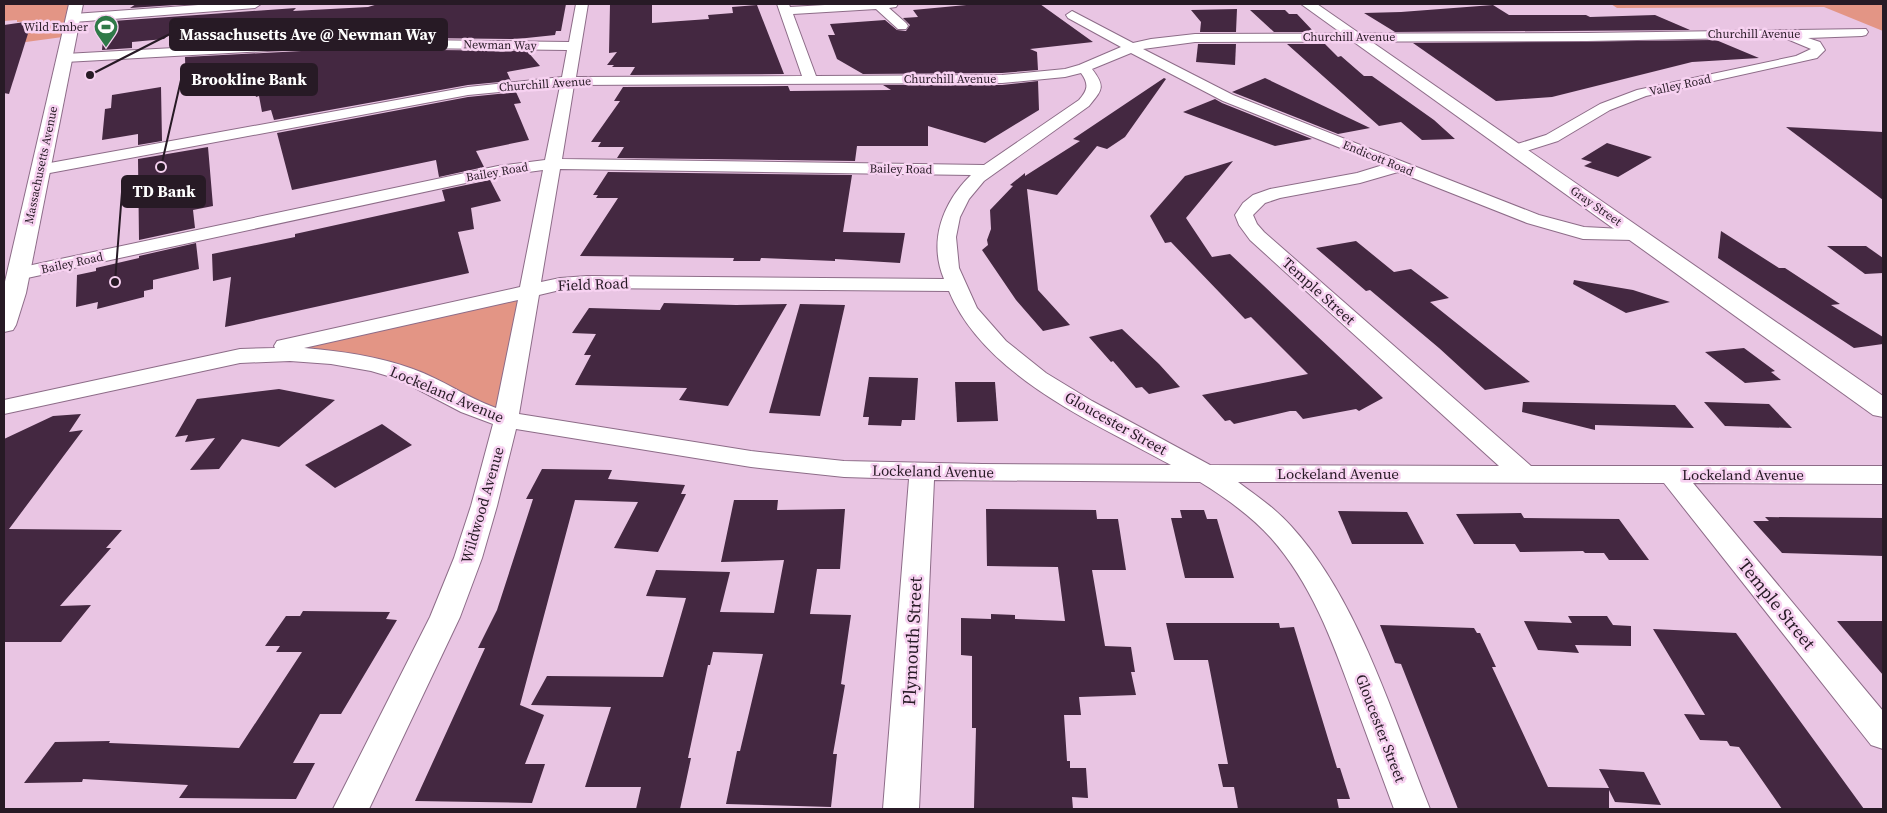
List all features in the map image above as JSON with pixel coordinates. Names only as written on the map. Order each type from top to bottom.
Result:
[{"type":"street","points":[[75,11],[255,4]]},
{"type":"street","name":"Wildwood Avenue","points":[[351,809],[445,617],[468,558],[484,506],[506,420],[576,46],[582,4]]},
{"type":"street","points":[[810,78],[784,8],[886,4],[902,26]]},
{"type":"street","name":"Gray Street","points":[[1308,4],[1883,409]]},
{"type":"street","name":"Massachusetts Avenue","points":[[4,325],[18,274],[39,170],[75,11]]},
{"type":"street","name":"Endicott Road","points":[[1072,14],[1131,48],[1228,98],[1399,166],[1558,228],[1583,233],[1635,234]]},
{"type":"street","name":"Churchill Avenue","points":[[39,170],[468,90],[569,81],[810,78],[1002,79],[1038,76],[1084,68],[1131,48],[1151,43],[1195,38],[1580,38],[1862,32]]},
{"type":"street","name":"Valley Road","points":[[1517,150],[1552,138],[1605,107],[1642,93],[1799,59],[1812,55],[1818,50],[1815,45],[1790,35]]},
{"type":"street","name":"Newman Way","points":[[65,58],[323,43],[576,46]]},
{"type":"street","name":"Gloucester Street","points":[[1084,68],[1094,82],[1094,91],[1084,103],[986,170],[966,190],[952,213],[946,233],[947,258],[954,285],[973,318],[991,339],[1019,364],[1060,392],[1206,472],[1261,512],[1296,548],[1325,590],[1349,642],[1412,809]]},
{"type":"street","name":"Bailey Road","points":[[18,274],[498,170],[554,164],[986,170]]},
{"type":"street","name":"Temple Street","points":[[1399,166],[1360,178],[1276,193],[1259,199],[1249,207],[1244,215],[1248,225],[1257,236],[1523,473]]},
{"type":"street","name":"Field Road","points":[[240,356],[529,290],[587,282],[954,285]]},
{"type":"street","name":"Lockeland Avenue","points":[[4,407],[240,356],[306,355],[332,357],[374,365],[406,374],[469,407],[506,420],[751,460],[844,469],[922,472],[1883,475]]},
{"type":"street","name":"Plymouth Street","points":[[902,809],[922,472]]},
{"type":"street","name":"Temple Street","points":[[1671,474],[1883,735]]},
{"type":"shaded area","points":[[4,4],[76,4],[70,36],[4,45],[4,36],[32,24],[33,21],[4,21]]},
{"type":"shaded area","points":[[1611,4],[1883,4],[1883,31],[1824,7],[1617,8]]},
{"type":"shaded area","points":[[529,290],[506,420],[374,365],[240,356]]},
{"type":"building","points":[[136,4],[190,4],[130,8]]},
{"type":"building","points":[[378,4],[566,4],[561,31],[556,31],[555,35],[517,39],[339,37],[185,46],[184,20],[164,39],[132,42],[132,48],[102,50],[104,28],[113,21],[296,8],[293,11],[368,7]]},
{"type":"building","points":[[610,4],[652,4],[652,23],[709,19],[708,15],[733,13],[732,7],[757,5],[784,74],[630,75],[635,67],[612,67],[614,65],[607,65],[617,52],[609,53]]},
{"type":"building","points":[[977,4],[1040,4],[1093,42],[1030,49],[1037,52],[1038,70],[1002,73],[863,74],[837,59],[828,35],[835,35],[830,24],[885,20],[897,30],[906,31],[910,25],[903,18],[918,17],[913,10]]},
{"type":"building","points":[[1493,5],[1509,15],[1586,15],[1590,17],[1655,15],[1690,30],[1395,32],[1364,13]]},
{"type":"building","points":[[1237,9],[1236,32],[1200,32],[1201,22],[1191,10]]},
{"type":"building","points":[[1250,10],[1285,10],[1289,14],[1297,14],[1314,32],[1274,32]]},
{"type":"building","points":[[32,21],[9,94],[4,93],[4,25]]},
{"type":"building","points":[[1716,40],[1759,58],[1692,62],[1552,97],[1496,101],[1413,43]]},
{"type":"building","points":[[1198,44],[1236,44],[1235,65],[1196,62]]},
{"type":"building","points":[[1287,44],[1325,44],[1338,57],[1341,56],[1364,76],[1372,76],[1434,120],[1455,139],[1422,140],[1401,122],[1379,126]]},
{"type":"building","points":[[339,49],[527,51],[540,66],[507,72],[511,81],[468,85],[274,120],[271,110],[262,112],[259,96],[256,97],[251,80],[186,92],[185,57]]},
{"type":"building","points":[[1164,78],[1166,79],[1125,137],[1107,149],[1097,146],[1057,195],[1027,189],[1038,290],[1070,325],[1043,331],[1016,300],[982,250],[988,245],[987,240],[991,229],[990,210],[1013,186],[1010,185],[1025,173],[1025,176],[1080,141],[1073,139]]},
{"type":"building","points":[[1265,78],[1370,128],[1338,134],[1232,92]]},
{"type":"building","points":[[1038,81],[1039,110],[985,143],[928,126],[928,146],[857,146],[855,161],[617,158],[624,147],[598,147],[601,142],[591,142],[620,101],[614,101],[623,87],[788,86],[790,91],[891,90],[883,85],[1002,85]]},
{"type":"building","points":[[161,87],[162,141],[138,145],[138,134],[102,140],[105,109],[111,108],[112,95]]},
{"type":"building","points":[[516,92],[521,103],[514,104],[529,140],[476,151],[484,167],[439,177],[436,160],[292,190],[277,133],[468,97]]},
{"type":"building","points":[[1215,99],[1312,139],[1275,146],[1183,112]]},
{"type":"building","points":[[1786,127],[1883,132],[1883,200]]},
{"type":"building","points":[[1607,143],[1652,157],[1618,177],[1584,166],[1592,162],[1581,159]]},
{"type":"building","points":[[208,147],[213,206],[193,210],[195,228],[139,240],[138,159]]},
{"type":"building","points":[[1233,161],[1186,218],[1212,257],[1230,254],[1383,398],[1359,411],[1356,409],[1303,419],[1296,411],[1290,411],[1234,424],[1230,420],[1225,421],[1202,395],[1308,374],[1251,317],[1245,319],[1171,242],[1165,243],[1150,216],[1185,176]]},
{"type":"building","points":[[608,172],[852,175],[843,232],[905,233],[900,263],[835,259],[835,261],[761,258],[760,261],[733,261],[734,258],[580,256],[618,198],[596,198],[598,195],[593,195]]},
{"type":"building","points":[[490,180],[501,201],[471,208],[474,229],[458,232],[469,273],[225,327],[231,277],[213,281],[212,254],[295,237],[295,234],[445,201],[442,190]]},
{"type":"building","points":[[1721,231],[1779,268],[1785,268],[1840,304],[1831,305],[1883,337],[1883,344],[1854,348],[1718,258]]},
{"type":"building","points":[[1356,241],[1394,272],[1411,269],[1449,298],[1430,302],[1530,382],[1485,390],[1439,348],[1370,290],[1366,291],[1316,248]]},
{"type":"building","points":[[196,243],[199,269],[153,280],[153,289],[144,291],[144,297],[97,309],[98,302],[76,307],[77,275],[96,271],[96,268],[139,258],[139,256]]},
{"type":"building","points":[[1827,246],[1866,246],[1883,258],[1883,273],[1865,274]]},
{"type":"building","points":[[1574,280],[1633,290],[1670,302],[1626,313],[1573,284]]},
{"type":"building","points":[[664,303],[787,304],[728,406],[679,400],[687,388],[575,385],[591,355],[584,355],[596,334],[572,333],[589,308],[660,310]]},
{"type":"building","points":[[800,304],[845,305],[820,416],[769,413]]},
{"type":"building","points":[[1122,329],[1180,387],[1149,394],[1142,387],[1136,388],[1089,337]]},
{"type":"building","points":[[1744,348],[1775,371],[1771,372],[1781,380],[1745,383],[1705,352]]},
{"type":"building","points":[[869,377],[918,378],[915,420],[902,420],[901,426],[868,425],[869,417],[863,417]]},
{"type":"building","points":[[955,382],[995,382],[998,421],[957,422]]},
{"type":"building","points":[[279,389],[335,400],[279,447],[242,439],[219,469],[190,470],[215,438],[185,442],[188,435],[175,437],[197,399]]},
{"type":"building","points":[[1523,402],[1675,405],[1694,428],[1595,425],[1595,430],[1522,412]]},
{"type":"building","points":[[1704,402],[1769,404],[1792,428],[1725,426]]},
{"type":"building","points":[[81,414],[69,432],[83,430],[9,529],[122,530],[106,548],[111,548],[60,606],[91,605],[61,642],[4,642],[4,439],[53,416]]},
{"type":"building","points":[[382,424],[412,445],[335,488],[305,465]]},
{"type":"building","points":[[542,469],[612,470],[608,479],[685,485],[681,494],[686,494],[658,552],[614,548],[638,502],[575,500],[520,705],[544,715],[525,764],[545,764],[532,803],[415,801],[485,648],[478,648],[497,610],[533,499],[526,499]]},
{"type":"building","points":[[734,500],[778,500],[777,510],[845,509],[840,569],[817,569],[810,614],[851,615],[841,684],[845,685],[833,754],[837,754],[831,807],[726,804],[737,751],[740,751],[763,654],[713,652],[710,665],[708,665],[688,758],[691,758],[680,809],[636,809],[641,787],[585,787],[611,707],[531,705],[547,676],[663,677],[686,598],[646,596],[656,570],[730,572],[720,612],[774,613],[784,560],[721,562]]},
{"type":"building","points":[[986,509],[1096,510],[1097,519],[1118,519],[1126,570],[1092,570],[1105,646],[1131,647],[1135,672],[1131,672],[1136,695],[1079,697],[1081,715],[1064,715],[1067,761],[1070,761],[1070,768],[1086,768],[1088,798],[1072,797],[1073,809],[974,808],[976,728],[972,728],[972,656],[961,655],[961,618],[991,619],[991,614],[1015,615],[1015,619],[1065,621],[1058,567],[987,566]]},
{"type":"building","points":[[1180,510],[1204,510],[1207,519],[1217,519],[1234,578],[1185,578],[1171,518],[1182,518]]},
{"type":"building","points":[[1338,511],[1407,512],[1424,544],[1352,544]]},
{"type":"building","points":[[1521,513],[1524,518],[1619,519],[1649,560],[1609,560],[1604,553],[1585,553],[1583,551],[1520,552],[1515,544],[1474,544],[1456,514]]},
{"type":"building","points":[[1765,517],[1883,518],[1883,556],[1782,553],[1753,521],[1769,521]]},
{"type":"building","points":[[303,611],[390,612],[386,619],[397,620],[341,714],[320,714],[293,763],[315,763],[296,799],[179,798],[188,785],[83,779],[82,782],[24,783],[55,742],[110,741],[109,743],[239,748],[302,652],[276,652],[280,646],[265,646],[286,616],[300,616]]},
{"type":"building","points":[[1568,616],[1607,616],[1613,625],[1631,626],[1631,646],[1575,645],[1579,653],[1538,650],[1524,621],[1572,623]]},
{"type":"building","points":[[1837,621],[1883,621],[1883,675]]},
{"type":"building","points":[[1166,623],[1279,623],[1280,628],[1294,627],[1337,768],[1340,768],[1350,799],[1337,799],[1339,809],[1238,809],[1234,787],[1223,787],[1218,764],[1228,764],[1208,660],[1174,660]]},
{"type":"building","points":[[1380,625],[1474,628],[1477,633],[1480,633],[1496,667],[1492,667],[1548,787],[1609,788],[1599,769],[1644,772],[1661,805],[1615,802],[1609,790],[1609,809],[1458,809],[1401,664],[1395,663]]},
{"type":"building","points":[[1653,629],[1736,633],[1864,809],[1782,809],[1739,747],[1730,746],[1727,741],[1700,740],[1684,714],[1705,715]]},
{"type":"place","name":"Wild Ember","points":[[106,48]]},
{"type":"place","name":"Massachusetts Ave @ Newman Way","points":[[90,75]]},
{"type":"place","name":"Brookline Bank","points":[[161,167]]},
{"type":"place","name":"TD Bank","points":[[115,282]]}]
